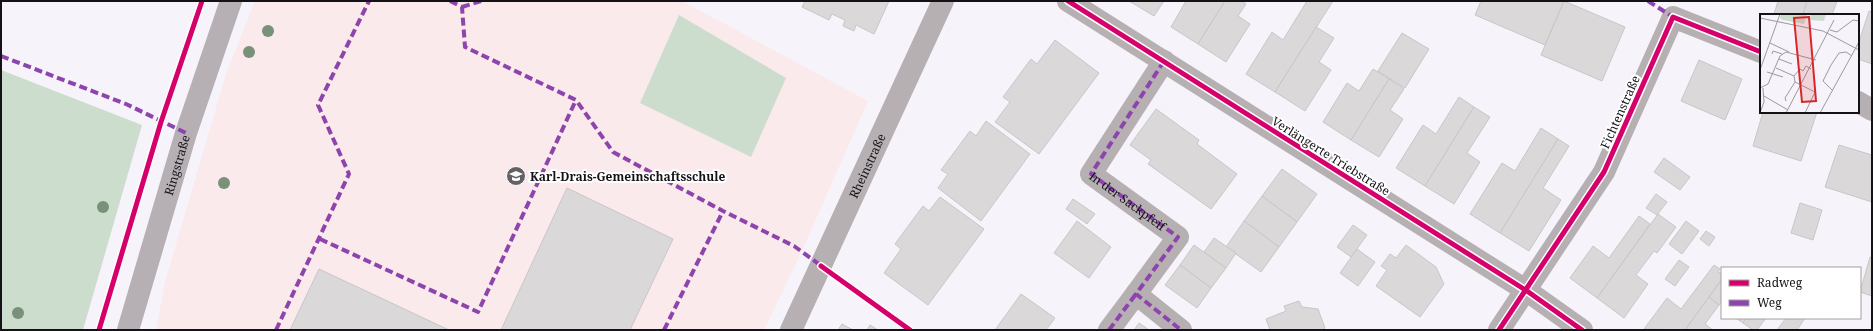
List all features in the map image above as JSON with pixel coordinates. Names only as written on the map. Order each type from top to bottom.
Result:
[{"type":"main road","name":"Ringstraße","points":[[128,330],[186,133],[230,1]]},
{"type":"street","name":"Rheinstraße","points":[[791,330],[943,1]]},
{"type":"street","name":"Verlängerte Triebstraße","points":[[1068,1],[1527,291],[1582,330]]},
{"type":"street","name":"Fichtenstraße","points":[[1527,291],[1604,172],[1673,17],[1760,52]]},
{"type":"street","name":"In der Sackpfeif","points":[[1109,330],[1178,237],[1091,174],[1164,61]]},
{"type":"street","points":[[1859,103],[1872,110]]},
{"type":"street","points":[[1499,330],[1527,291]]},
{"type":"street","points":[[1136,294],[1181,330]]},
{"type":"shaded area","name":"Karl-Drais-Gemeinschaftsschule","points":[[255,1],[682,1],[868,101],[802,251],[764,330],[156,330],[165,282],[226,74]]},
{"type":"green space","points":[[679,15],[786,78],[751,157],[640,103]]},
{"type":"green space","points":[[1,70],[142,125],[83,330],[1,330]]},
{"type":"building","points":[[805,1],[889,1],[874,34],[856,25],[854,31],[843,26],[845,20],[832,14],[829,20],[802,7]]},
{"type":"building","points":[[1129,1],[1164,1],[1154,16]]},
{"type":"building","points":[[1186,1],[1225,1],[1198,44],[1171,27]]},
{"type":"building","points":[[1225,1],[1242,1],[1246,4],[1238,16],[1250,24],[1226,62],[1198,44]]},
{"type":"building","points":[[1307,1],[1333,1],[1275,92],[1246,74],[1272,32],[1283,40]]},
{"type":"building","points":[[1481,1],[1564,1],[1545,45],[1475,15]]},
{"type":"building","points":[[1564,1],[1625,27],[1602,81],[1541,55]]},
{"type":"building","points":[[1778,1],[1807,1],[1803,14],[1774,14]]},
{"type":"building","points":[[1807,1],[1837,1],[1832,14],[1803,14]]},
{"type":"building","points":[[1869,11],[1872,12],[1872,64],[1859,59],[1859,42]]},
{"type":"building","points":[[1316,27],[1334,38],[1319,62],[1331,70],[1305,111],[1275,92]]},
{"type":"building","points":[[1402,33],[1429,49],[1405,88],[1378,71]]},
{"type":"building","points":[[1055,40],[1099,73],[1039,154],[995,122],[1010,102],[1003,97],[1031,59],[1037,64]]},
{"type":"building","points":[[1699,60],[1742,79],[1725,120],[1681,101]]},
{"type":"building","points":[[1373,69],[1389,79],[1351,140],[1323,122],[1347,83],[1359,91]]},
{"type":"building","points":[[1389,79],[1404,89],[1390,110],[1403,119],[1379,157],[1351,140]]},
{"type":"building","points":[[1459,97],[1474,107],[1425,186],[1396,168],[1423,125],[1436,134]]},
{"type":"building","points":[[1474,107],[1490,117],[1467,153],[1480,162],[1454,204],[1425,186]]},
{"type":"building","points":[[1156,109],[1199,140],[1197,144],[1237,174],[1211,209],[1148,164],[1151,160],[1130,145]]},
{"type":"building","points":[[1763,113],[1817,113],[1801,161],[1753,146]]},
{"type":"building","points":[[986,121],[1030,154],[981,221],[938,188],[948,174],[941,170],[970,131],[976,136]]},
{"type":"building","points":[[1541,128],[1558,139],[1500,233],[1470,214],[1502,163],[1515,171]]},
{"type":"building","points":[[1558,139],[1569,146],[1543,188],[1561,200],[1529,251],[1500,233]]},
{"type":"building","points":[[1839,145],[1872,155],[1872,202],[1825,187]]},
{"type":"building","points":[[1664,158],[1690,177],[1680,190],[1654,172]]},
{"type":"building","points":[[1282,169],[1317,194],[1297,222],[1262,196]]},
{"type":"building","points":[[567,188],[673,239],[630,330],[501,330]]},
{"type":"building","points":[[1656,194],[1667,202],[1657,215],[1646,208]]},
{"type":"building","points":[[1262,196],[1297,222],[1279,247],[1244,221]]},
{"type":"building","points":[[940,197],[984,229],[928,305],[884,273],[901,249],[895,244],[923,206],[929,211]]},
{"type":"building","points":[[1073,199],[1095,214],[1087,224],[1066,209]]},
{"type":"building","points":[[1800,203],[1822,210],[1813,240],[1791,233]]},
{"type":"building","points":[[1658,214],[1676,227],[1657,253],[1654,251],[1636,275],[1648,284],[1624,318],[1597,298]]},
{"type":"building","points":[[1639,216],[1650,224],[1597,298],[1570,278],[1593,246],[1609,258]]},
{"type":"building","points":[[1077,221],[1111,247],[1089,278],[1054,253]]},
{"type":"building","points":[[1244,221],[1279,247],[1261,272],[1226,247]]},
{"type":"building","points":[[1686,221],[1699,231],[1682,254],[1669,244]]},
{"type":"building","points":[[1353,225],[1367,235],[1351,257],[1337,247]]},
{"type":"building","points":[[1706,231],[1715,237],[1709,246],[1700,239]]},
{"type":"building","points":[[1214,238],[1236,253],[1226,268],[1204,252]]},
{"type":"building","points":[[1194,245],[1226,268],[1211,288],[1180,265]]},
{"type":"building","points":[[1406,245],[1436,267],[1444,284],[1420,317],[1376,286],[1387,270],[1381,266],[1390,254],[1396,258]]},
{"type":"building","points":[[1357,249],[1375,262],[1358,286],[1340,273]]},
{"type":"building","points":[[1870,257],[1872,257],[1872,296],[1861,292]]},
{"type":"building","points":[[1679,260],[1689,267],[1675,286],[1665,279]]},
{"type":"building","points":[[1180,265],[1211,288],[1197,308],[1165,285]]},
{"type":"building","points":[[1714,265],[1720,269],[1718,272],[1721,274],[1721,280],[1685,330],[1644,329],[1667,298],[1681,309]]},
{"type":"building","points":[[319,269],[449,330],[290,330]]},
{"type":"building","points":[[1721,280],[1721,302],[1719,305],[1709,297]]},
{"type":"building","points":[[1021,294],[1055,318],[1046,330],[995,330]]},
{"type":"building","points":[[1709,297],[1719,305],[1705,324],[1713,330],[1685,330]]},
{"type":"building","points":[[1299,301],[1302,307],[1318,309],[1325,328],[1323,330],[1270,330],[1266,319],[1286,311],[1284,306]]},
{"type":"building","points":[[1737,319],[1745,319],[1743,323]]},
{"type":"building","points":[[1745,319],[1765,319],[1757,330],[1753,330],[1743,323]]},
{"type":"building","points":[[1785,319],[1804,319],[1797,330],[1777,330]]},
{"type":"building","points":[[1139,323],[1149,330],[1134,330]]},
{"type":"building","points":[[842,324],[853,330],[838,330]]},
{"type":"building","points":[[870,325],[878,330],[867,330]]},
{"type":"marked path","points":[[276,330],[349,174],[318,105],[369,1]]},
{"type":"marked path","points":[[450,1],[462,7],[465,47],[576,100],[613,152],[723,211],[794,246],[823,267]]},
{"type":"marked path","points":[[462,7],[481,1]]},
{"type":"marked path","points":[[1648,1],[1673,17]]},
{"type":"marked path","points":[[1,56],[126,104],[186,133]]},
{"type":"marked path","points":[[1164,61],[1091,174],[1178,237],[1136,294],[1181,330]]},
{"type":"marked path","points":[[320,239],[478,312],[576,100]]},
{"type":"marked path","points":[[664,330],[723,211]]},
{"type":"marked path","points":[[1109,330],[1136,294]]},
{"type":"cycle path","points":[[99,330],[161,122],[202,1]]},
{"type":"cycle path","points":[[1068,1],[1527,291],[1582,330]]},
{"type":"cycle path","points":[[1499,330],[1604,172],[1673,17],[1760,52]]},
{"type":"cycle path","points":[[821,266],[910,330]]},
{"type":"place","name":"Karl-Drais-Gemeinschaftsschule","points":[[516,176]]}]
